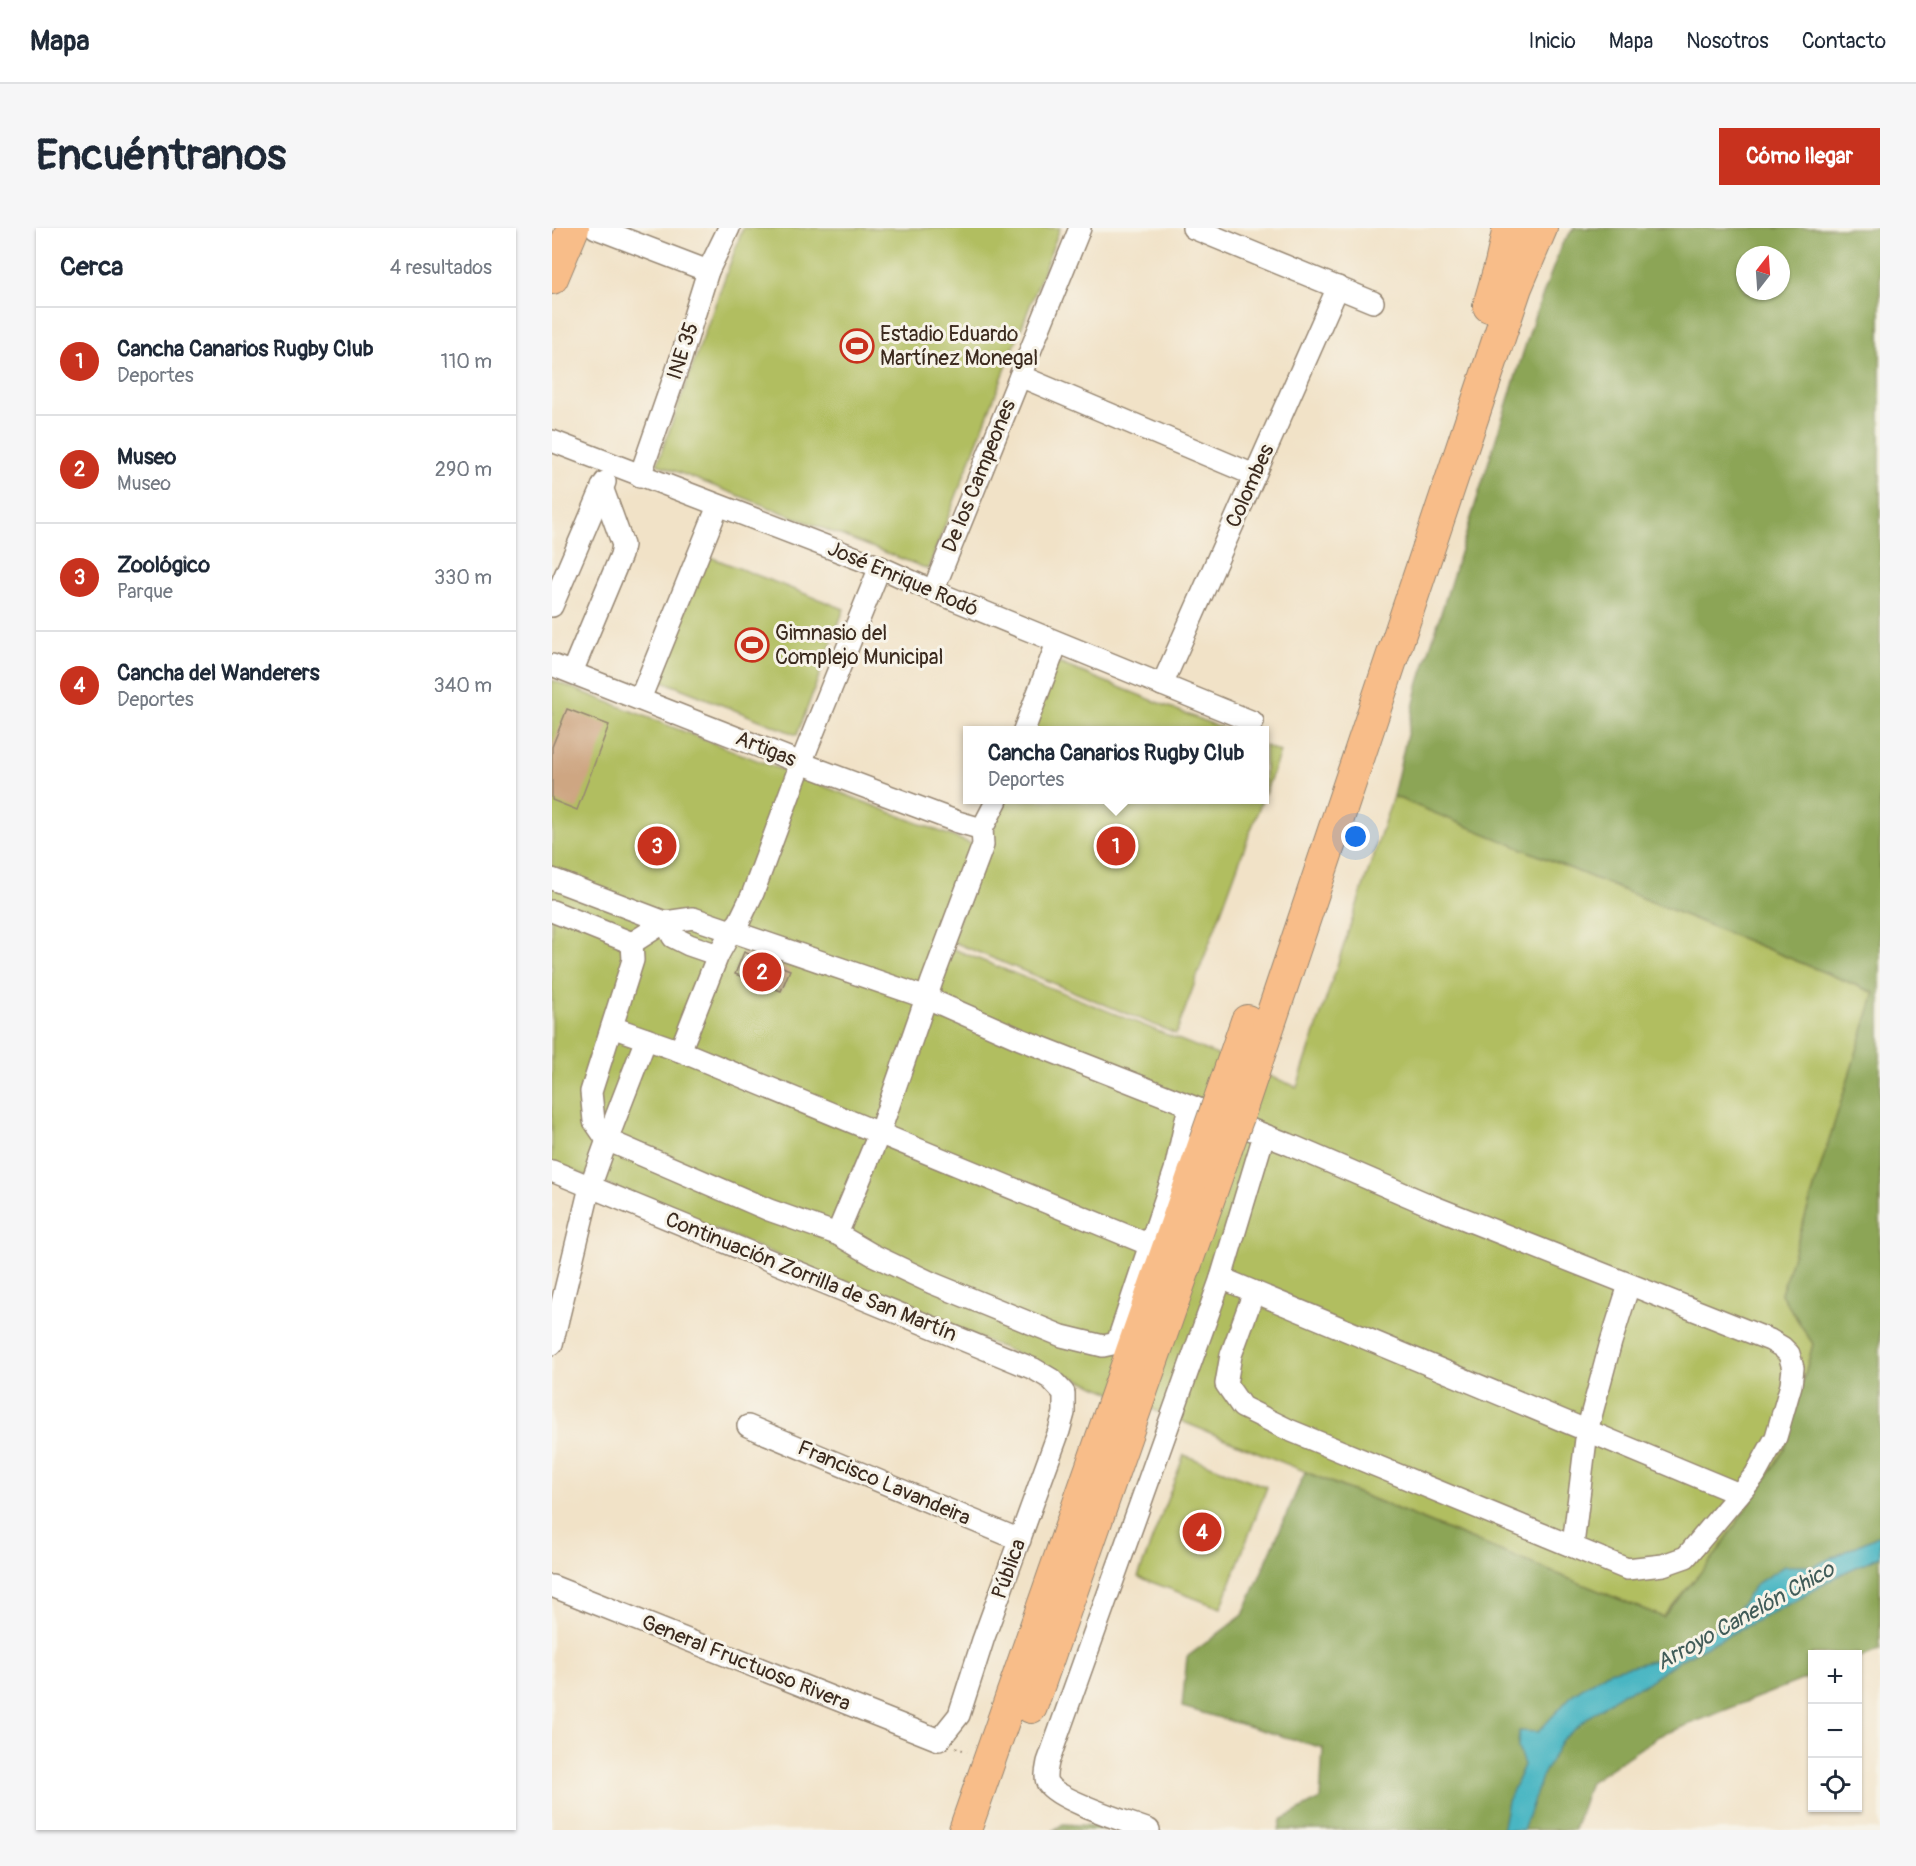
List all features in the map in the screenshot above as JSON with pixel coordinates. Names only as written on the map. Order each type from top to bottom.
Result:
[{"type":"highway","points":[[552,278],[573,228]]},
{"type":"highway","points":[[988,1830],[1215,1146],[1216,1107],[1447,436],[1495,287],[1509,228]]},
{"type":"highway","points":[[1216,1107],[1516,286],[1541,228]]},
{"type":"highway","points":[[965,1830],[1215,1146]]},
{"type":"street","points":[[596,228],[708,271]]},
{"type":"street","name":"INE 35","points":[[640,476],[708,271],[729,228]]},
{"type":"street","name":"De los Campeones","points":[[933,591],[1080,228]]},
{"type":"street","points":[[1193,228],[1373,302]]},
{"type":"street","name":"Colombes","points":[[1162,686],[1338,287]]},
{"type":"street","points":[[1020,376],[1254,475]]},
{"type":"street","name":"José Enrique Rodó","points":[[552,441],[880,567],[1057,643],[1252,722]]},
{"type":"street","points":[[552,606],[612,465]]},
{"type":"street","points":[[572,672],[621,555],[623,545],[602,488]]},
{"type":"street","points":[[640,699],[718,506]]},
{"type":"street","points":[[680,1051],[718,955],[739,922],[753,893],[801,763],[880,567]]},
{"type":"street","points":[[1025,726],[1057,643]]},
{"type":"street","name":"Artigas","points":[[552,665],[801,763],[982,829]]},
{"type":"street","points":[[837,1234],[879,1134],[983,845],[982,829],[995,804]]},
{"type":"street","points":[[552,879],[665,922],[673,937],[718,955]]},
{"type":"street","points":[[552,911],[632,943]]},
{"type":"street","points":[[632,943],[665,922],[693,918],[927,998],[1020,1039],[1216,1107],[1264,1135],[1629,1285],[1770,1340],[1789,1354],[1793,1368],[1791,1385],[1776,1437],[1755,1475],[1686,1557],[1663,1565],[1627,1569],[1289,1430],[1242,1407],[1227,1384],[1231,1355],[1254,1292]]},
{"type":"street","points":[[632,943],[633,960],[591,1092],[594,1121],[608,1140],[770,1210],[837,1234],[873,1255],[932,1283],[1062,1336],[1103,1346],[1117,1343],[1175,1170],[1216,1107]]},
{"type":"street","points":[[612,1027],[680,1051],[1150,1245]]},
{"type":"street","points":[[552,1344],[590,1187],[646,1039]]},
{"type":"street","points":[[1149,1830],[1072,1801],[1049,1787],[1046,1781],[1048,1762],[1221,1278],[1264,1135]]},
{"type":"street","name":"Continuación Zorrilla de San Martín","points":[[552,1171],[1034,1369],[1051,1379],[1064,1392]]},
{"type":"street","points":[[1221,1278],[1739,1494]]},
{"type":"street","points":[[1573,1545],[1587,1431],[1629,1285]]},
{"type":"street","name":"Pública","points":[[939,1740],[959,1715],[983,1640],[1059,1431],[1064,1413],[1064,1392]]},
{"type":"street","name":"Francisco Lavandeira","points":[[748,1426],[1020,1540]]},
{"type":"street","name":"General Fructuoso Rivera","points":[[552,1586],[939,1740]]},
{"type":"green space","name":"Estadio Eduardo Martínez Monegal","points":[[743,228],[1060,228],[928,569],[657,464]]},
{"type":"green space","points":[[1574,228],[1880,228],[1880,1650],[1862,1657],[1862,1650],[1808,1650],[1808,1678],[1659,1736],[1590,1782],[1574,1830],[1279,1830],[1281,1820],[1320,1799],[1323,1748],[1182,1707],[1187,1657],[1243,1615],[1305,1472],[1663,1617],[1717,1553],[1785,1449],[1813,1344],[1781,1294],[1875,993],[1393,796],[1418,686],[1534,318],[1562,244]]},
{"type":"green space","name":"Gimnasio del Complejo Municipal","points":[[705,555],[844,609],[797,735],[660,680]]},
{"type":"green space","points":[[1056,662],[1217,726],[1032,726]]},
{"type":"green space","points":[[552,680],[982,848],[946,946],[1297,1087],[1393,796],[1875,993],[1781,1294],[1813,1344],[1785,1449],[1717,1553],[1663,1617],[552,1162]]},
{"type":"green space","points":[[1269,748],[1280,752],[1269,783]]},
{"type":"green space","points":[[1002,804],[1261,804],[1176,1034],[951,941]]},
{"type":"green space","points":[[1184,1455],[1267,1487],[1221,1608],[1138,1577]]},
{"type":"green space","points":[[1063,1824],[1095,1826],[1104,1830],[1054,1830]]},
{"type":"water","name":"Arroyo Canelón Chico","points":[[1880,1535],[1880,1556],[1843,1573],[1797,1600],[1680,1660],[1642,1686],[1622,1693],[1589,1717],[1562,1740],[1542,1777],[1523,1830],[1502,1830],[1508,1801],[1524,1765],[1518,1748],[1519,1731],[1538,1732],[1574,1693],[1609,1671],[1656,1660],[1699,1642],[1737,1610],[1756,1584],[1784,1566],[1814,1566]]},
{"type":"building","points":[[567,709],[609,725],[577,810],[552,800],[552,747]]},
{"type":"building","points":[[744,952],[790,970],[781,991],[735,974]]},
{"type":"place","name":"Estadio Eduardo Martínez Monegal","points":[[857,346]]},
{"type":"place","name":"Gimnasio del Complejo Municipal","points":[[752,645]]},
{"type":"place","name":"Zoológico","points":[[657,846]]},
{"type":"place","name":"Cancha Canarios Rugby Club","points":[[1116,846]]},
{"type":"place","name":"Museo","points":[[762,972]]},
{"type":"place","name":"Cancha del Wanderers","points":[[1202,1532]]}]
